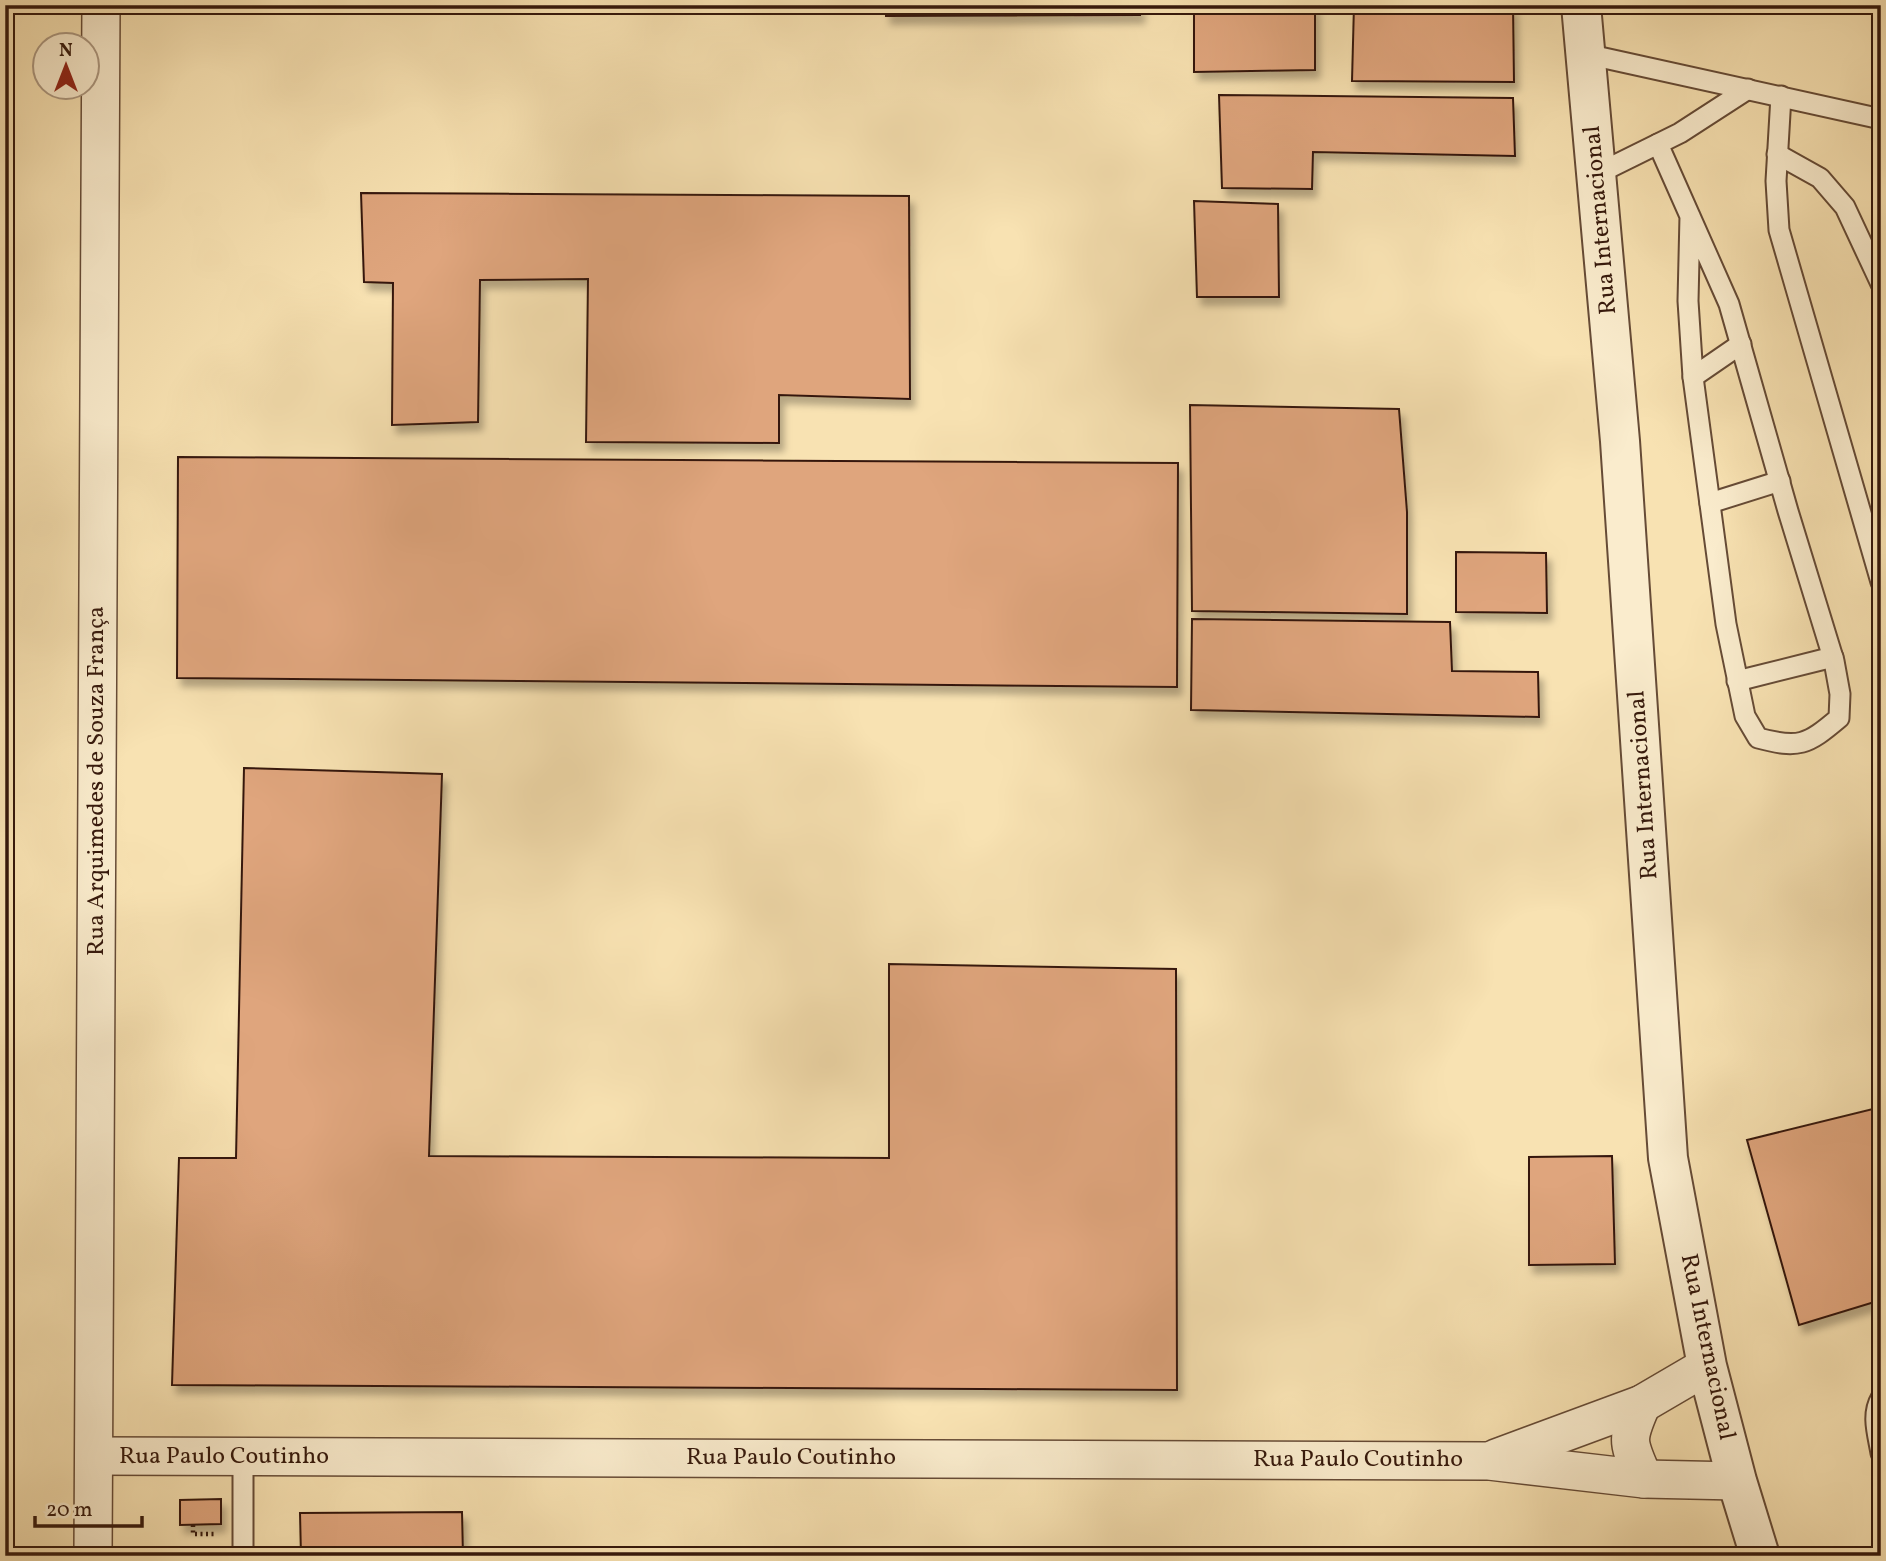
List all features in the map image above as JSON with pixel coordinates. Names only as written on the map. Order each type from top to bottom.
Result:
[{"type":"street","name":"Rua Arquimedes de Souza França","points":[[93,1556],[101,5]]},
{"type":"street","name":"Rua Internacional","points":[[1581,5],[1620,441],[1668,1158],[1707,1366],[1760,1556]]},
{"type":"street","name":"Rua Paulo Coutinho","points":[[1489,1461],[1642,1404],[1707,1366]]},
{"type":"street","points":[[1642,1404],[1629,1438],[1630,1447],[1644,1479]]},
{"type":"street","name":"Rua Paulo Coutinho","points":[[94,1456],[1489,1461],[1644,1479],[1737,1481]]},
{"type":"lane","points":[[1586,54],[1881,119]]},
{"type":"lane","points":[[1597,174],[1680,132],[1748,89]]},
{"type":"lane","points":[[1781,96],[1777,154],[1779,230],[1881,582]]},
{"type":"lane","points":[[1658,144],[1690,216],[1729,304],[1833,657],[1840,694],[1839,718],[1813,740],[1783,745],[1758,738],[1745,716],[1726,624],[1693,377],[1688,301],[1690,216]]},
{"type":"lane","points":[[1777,154],[1820,178],[1845,207],[1880,280]]},
{"type":"lane","points":[[1693,377],[1741,344]]},
{"type":"lane","points":[[1710,503],[1780,481]]},
{"type":"lane","points":[[1737,681],[1833,657]]},
{"type":"lane","points":[[1881,1398],[1875,1423],[1881,1453]]},
{"type":"lane","points":[[243,1457],[243,1556]]},
{"type":"path","points":[[193,1525],[193,1534],[215,1534],[215,1544]]},
{"type":"building","points":[[886,5],[1140,5],[1140,15],[886,16]]},
{"type":"building","points":[[1194,5],[1315,5],[1315,70],[1194,72]]},
{"type":"building","points":[[1354,5],[1513,6],[1514,82],[1352,81]]},
{"type":"building","points":[[1219,95],[1513,98],[1515,156],[1313,152],[1312,189],[1222,188]]},
{"type":"building","points":[[361,193],[909,196],[910,399],[779,395],[779,443],[586,442],[588,279],[480,280],[478,422],[392,425],[393,283],[364,282]]},
{"type":"building","points":[[1194,201],[1278,204],[1279,297],[1197,297]]},
{"type":"building","points":[[1190,405],[1399,409],[1407,512],[1407,614],[1192,611]]},
{"type":"building","points":[[178,457],[1178,463],[1177,687],[177,678]]},
{"type":"building","points":[[1456,552],[1546,553],[1547,613],[1456,612]]},
{"type":"building","points":[[1192,619],[1450,622],[1452,671],[1538,672],[1539,717],[1191,710]]},
{"type":"building","points":[[244,768],[442,774],[429,1156],[889,1158],[889,964],[1176,969],[1177,1390],[172,1385],[179,1158],[236,1158]]},
{"type":"building","points":[[1881,1107],[1881,1300],[1799,1325],[1747,1140]]},
{"type":"building","points":[[1612,1156],[1615,1264],[1529,1265],[1529,1157]]},
{"type":"building","points":[[221,1499],[221,1524],[180,1525],[180,1500]]},
{"type":"building","points":[[462,1512],[463,1556],[301,1556],[300,1513]]}]
